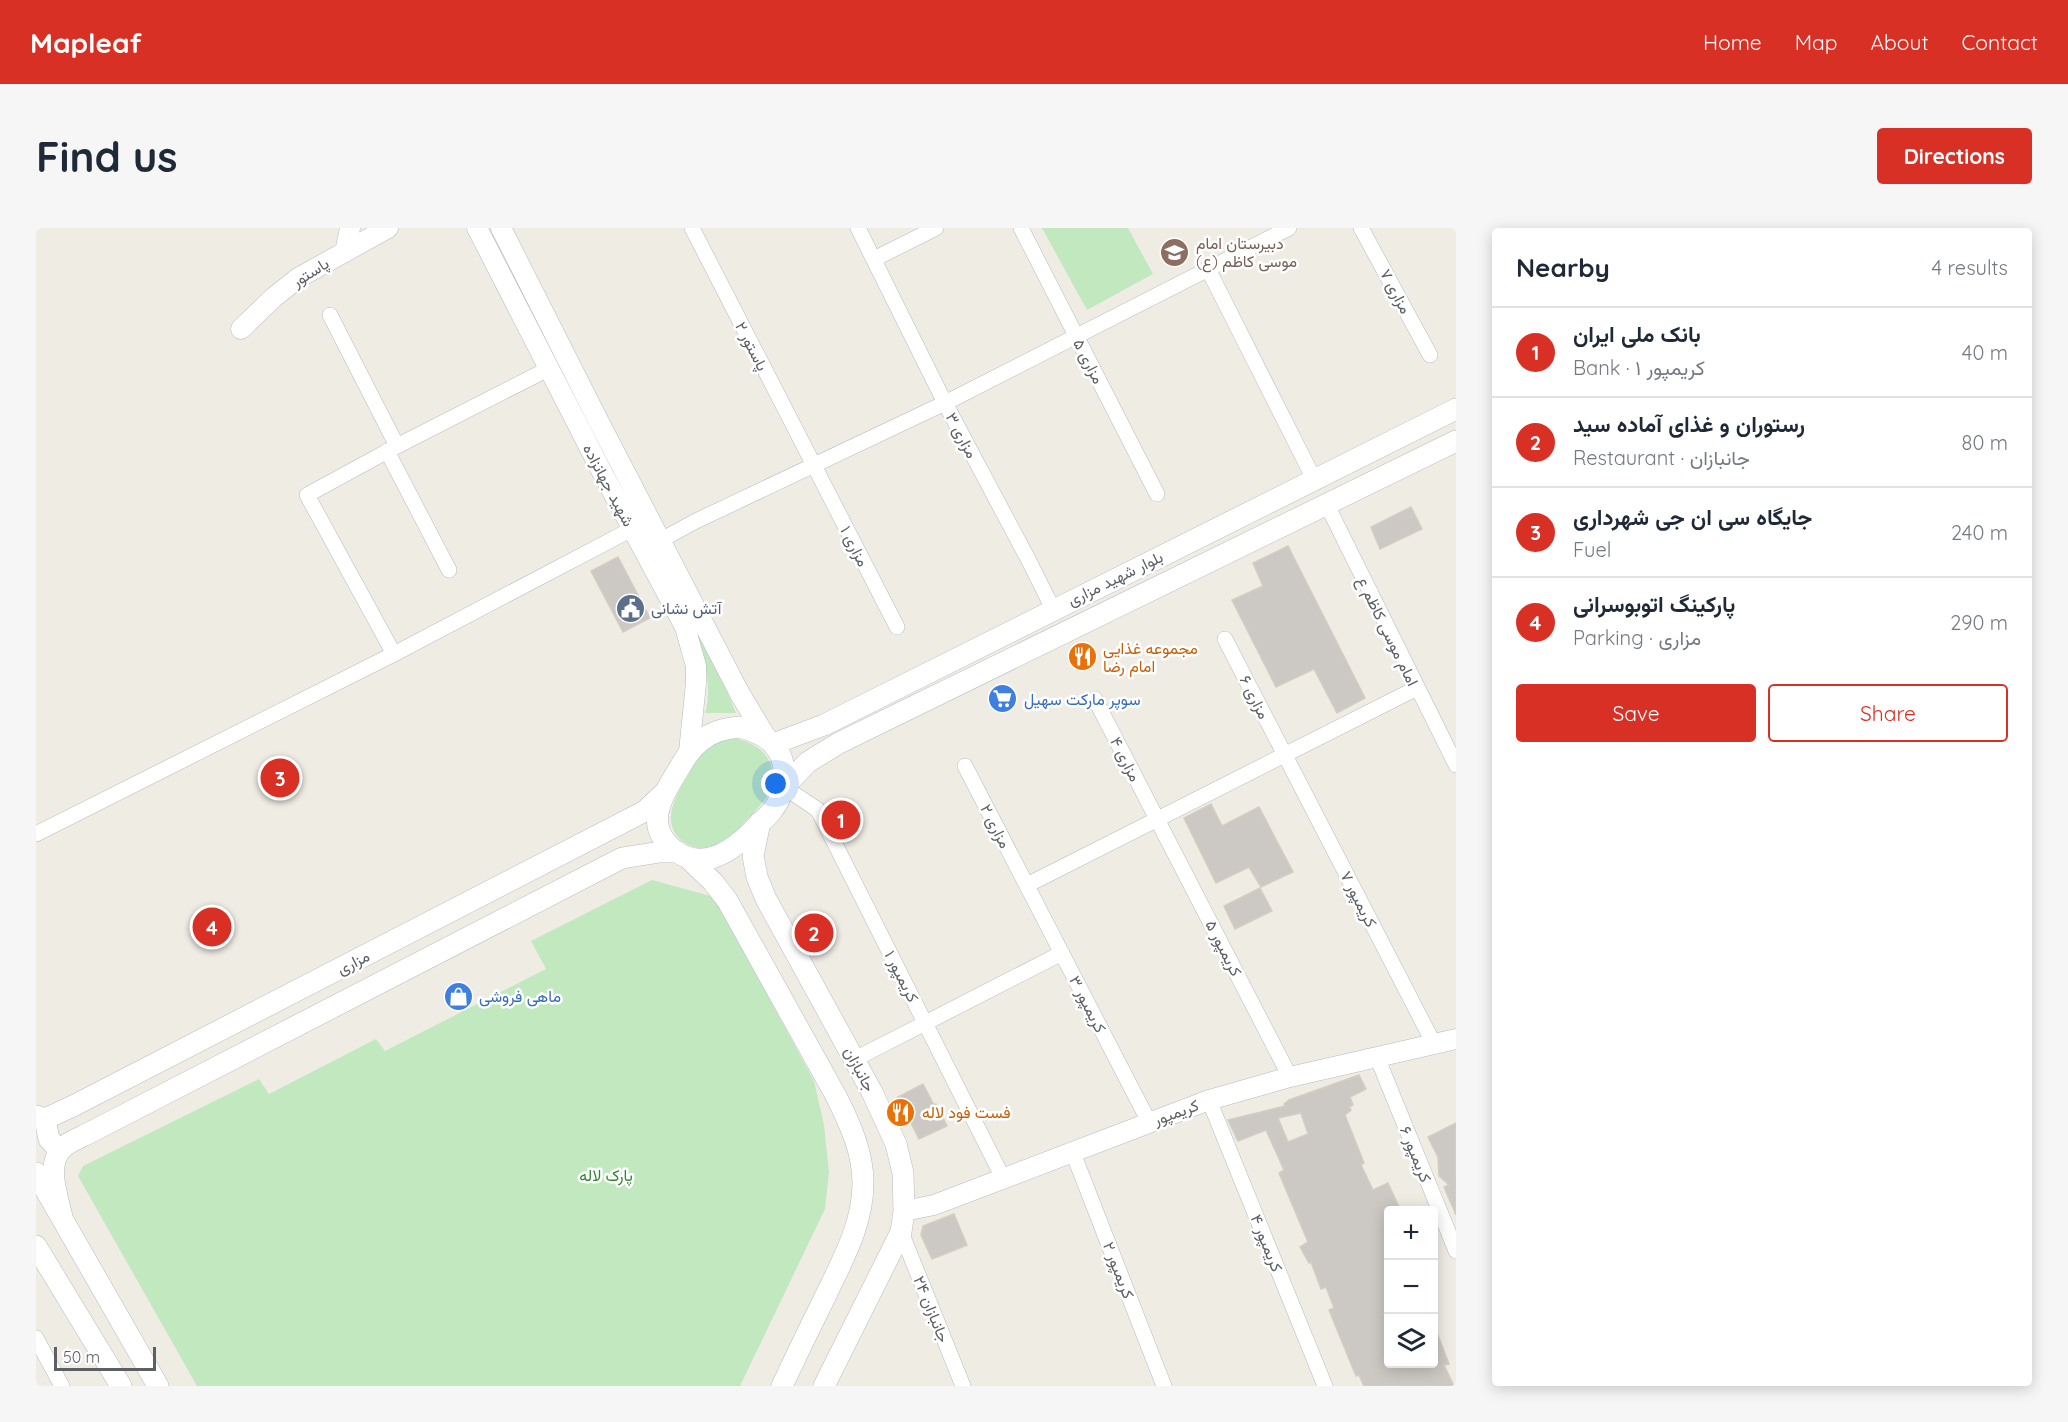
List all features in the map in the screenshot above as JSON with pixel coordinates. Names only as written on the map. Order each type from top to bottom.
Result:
[{"type":"main road","name":"بلوار شهید مزاری","points":[[770,741],[824,725],[1456,409]]},
{"type":"main road","name":"بلوار شهید مزاری","points":[[784,787],[808,762],[838,743],[1456,441]]},
{"type":"main road","points":[[1314,479],[1327,505]]},
{"type":"main road","points":[[62,1217],[54,1179],[55,1163],[59,1150],[87,1134],[622,858],[660,852],[709,859],[721,856],[736,847],[772,810],[784,787],[782,760],[770,741],[754,731],[740,727],[725,728],[701,740],[689,752],[659,804],[657,816],[659,830],[669,845],[682,855]]},
{"type":"main road","name":"مزاری","points":[[41,1117],[645,811],[665,792]]},
{"type":"main road","name":"جانبازان","points":[[760,822],[753,856],[757,877],[766,899],[855,1059],[896,1144],[903,1173],[904,1210],[901,1232],[824,1386]]},
{"type":"main road","name":"جانبازان","points":[[682,855],[713,882],[727,900],[836,1096],[860,1152],[863,1182],[861,1210],[850,1244],[782,1386]]},
{"type":"main road","points":[[41,1117],[49,1139],[59,1150]]},
{"type":"main road","points":[[36,1173],[158,1386]]},
{"type":"main road","points":[[36,1246],[121,1386]]},
{"type":"street","points":[[345,252],[350,228]]},
{"type":"street","name":"پاستور","points":[[241,329],[298,278],[388,228]]},
{"type":"street","name":"شهید جهانزاده","points":[[477,228],[632,529],[652,545],[770,741]]},
{"type":"street","name":"شهید جهانزاده","points":[[501,228],[652,545],[685,627],[696,666],[689,752]]},
{"type":"street","name":"پاستور ۲","points":[[692,228],[813,465]]},
{"type":"street","name":"مزاری ۳","points":[[858,228],[945,403],[1029,559],[1053,609]]},
{"type":"street","points":[[874,259],[936,228]]},
{"type":"street","name":"مزاری ۵","points":[[1021,228],[1157,494]]},
{"type":"street","points":[[652,545],[696,521],[945,403],[1289,228]]},
{"type":"street","name":"مزاری ۷","points":[[1361,228],[1430,355]]},
{"type":"street","points":[[1208,268],[1314,479]]},
{"type":"street","points":[[330,315],[449,570]]},
{"type":"street","points":[[394,654],[307,495],[392,448],[548,369]]},
{"type":"street","name":"مزاری ۱","points":[[813,465],[897,627]]},
{"type":"street","name":"امام موسی کاظم ع","points":[[1327,505],[1454,758]]},
{"type":"street","points":[[36,834],[394,654],[632,529]]},
{"type":"street","name":"مزاری ۶","points":[[1225,639],[1285,755]]},
{"type":"street","points":[[1027,885],[1417,688]]},
{"type":"street","name":"مزاری ۴","points":[[1095,699],[1157,820]]},
{"type":"street","name":"کریمپور ۷","points":[[1285,755],[1434,1044]]},
{"type":"street","name":"مزاری ۲","points":[[965,766],[1027,885]]},
{"type":"street","name":"کریمپور ۱","points":[[784,787],[818,810],[1004,1180]]},
{"type":"street","name":"کریمپور ۵","points":[[1157,820],[1290,1077]]},
{"type":"street","name":"کریمپور ۳","points":[[1027,885],[1149,1122]]},
{"type":"street","points":[[855,1059],[1062,953]]},
{"type":"street","name":"کریمپور","points":[[904,1210],[934,1205],[1004,1180],[1209,1100],[1290,1077],[1456,1039]]},
{"type":"street","name":"کریمپور ۶","points":[[1377,1057],[1456,1251]]},
{"type":"street","name":"کریمپور ۴","points":[[1209,1100],[1325,1386]]},
{"type":"street","name":"کریمپور ۲","points":[[1073,1154],[1164,1386]]},
{"type":"street","name":"جانبازان ۲۴","points":[[901,1232],[963,1386]]},
{"type":"street","points":[[36,1269],[43,1273],[69,1303]]},
{"type":"street","points":[[36,1338],[62,1386]]},
{"type":"green space","points":[[1042,228],[1128,228],[1153,274],[1087,310]]},
{"type":"green space","points":[[689,609],[705,638],[736,713],[705,713],[708,700],[707,674]]},
{"type":"green space","points":[[732,738],[752,744],[767,757],[771,765],[771,785],[762,803],[729,839],[711,849],[694,847],[685,843],[672,827],[672,809],[675,800],[706,748],[716,741]]},
{"type":"green space","name":"پارک لاله","points":[[652,880],[714,897],[814,1081],[824,1125],[829,1172],[825,1209],[740,1386],[197,1386],[78,1176],[83,1166],[259,1079],[269,1094],[376,1039],[385,1051],[546,969],[531,941]]},
{"type":"building","points":[[1411,507],[1422,529],[1380,549],[1371,527]]},
{"type":"building","points":[[1288,546],[1365,698],[1337,713],[1314,669],[1276,687],[1232,600],[1263,586],[1253,563]]},
{"type":"building","points":[[618,557],[650,618],[623,632],[591,571]]},
{"type":"building","points":[[1211,804],[1222,826],[1259,807],[1293,872],[1261,887],[1249,867],[1216,883],[1184,818]]},
{"type":"building","points":[[1260,888],[1272,911],[1235,929],[1224,906]]},
{"type":"building","points":[[1359,1075],[1366,1089],[1350,1097],[1353,1105],[1349,1107],[1351,1110],[1345,1115],[1364,1163],[1361,1165],[1373,1190],[1388,1183],[1399,1206],[1384,1206],[1384,1368],[1438,1368],[1438,1335],[1449,1364],[1444,1365],[1454,1386],[1364,1386],[1359,1375],[1356,1376],[1329,1310],[1334,1308],[1326,1287],[1321,1289],[1311,1262],[1309,1263],[1300,1247],[1308,1242],[1279,1173],[1284,1170],[1266,1130],[1238,1141],[1228,1120],[1285,1106],[1284,1104],[1289,1100]],"holes":[[[1301,1113],[1308,1134],[1288,1142],[1278,1118]]]},
{"type":"building","points":[[923,1084],[947,1126],[919,1139],[898,1097]]},
{"type":"building","points":[[1456,1123],[1456,1215],[1444,1187],[1449,1185],[1439,1176],[1438,1157],[1428,1137]]},
{"type":"building","points":[[954,1214],[967,1245],[932,1259],[921,1235],[923,1226]]},
{"type":"place","name":"دبیرستان امام موسی کاظم (ع)","points":[[1175,252]]},
{"type":"place","name":"آتش نشانی","points":[[630,608]]},
{"type":"place","name":"مجموعه غذایی امام رضا","points":[[1082,657]]},
{"type":"place","name":"سوپر مارکت سهیل","points":[[1003,699]]},
{"type":"place","name":"جایگاه سی ان جی شهرداری","points":[[280,778]]},
{"type":"place","name":"بانک ملی ایران","points":[[841,820]]},
{"type":"place","name":"پارکینگ اتوبوسرانی","points":[[212,927]]},
{"type":"place","name":"رستوران و غذای آماده سید","points":[[814,933]]},
{"type":"place","name":"ماهی فروشی","points":[[458,996]]},
{"type":"place","name":"فست فود لاله","points":[[901,1112]]}]
